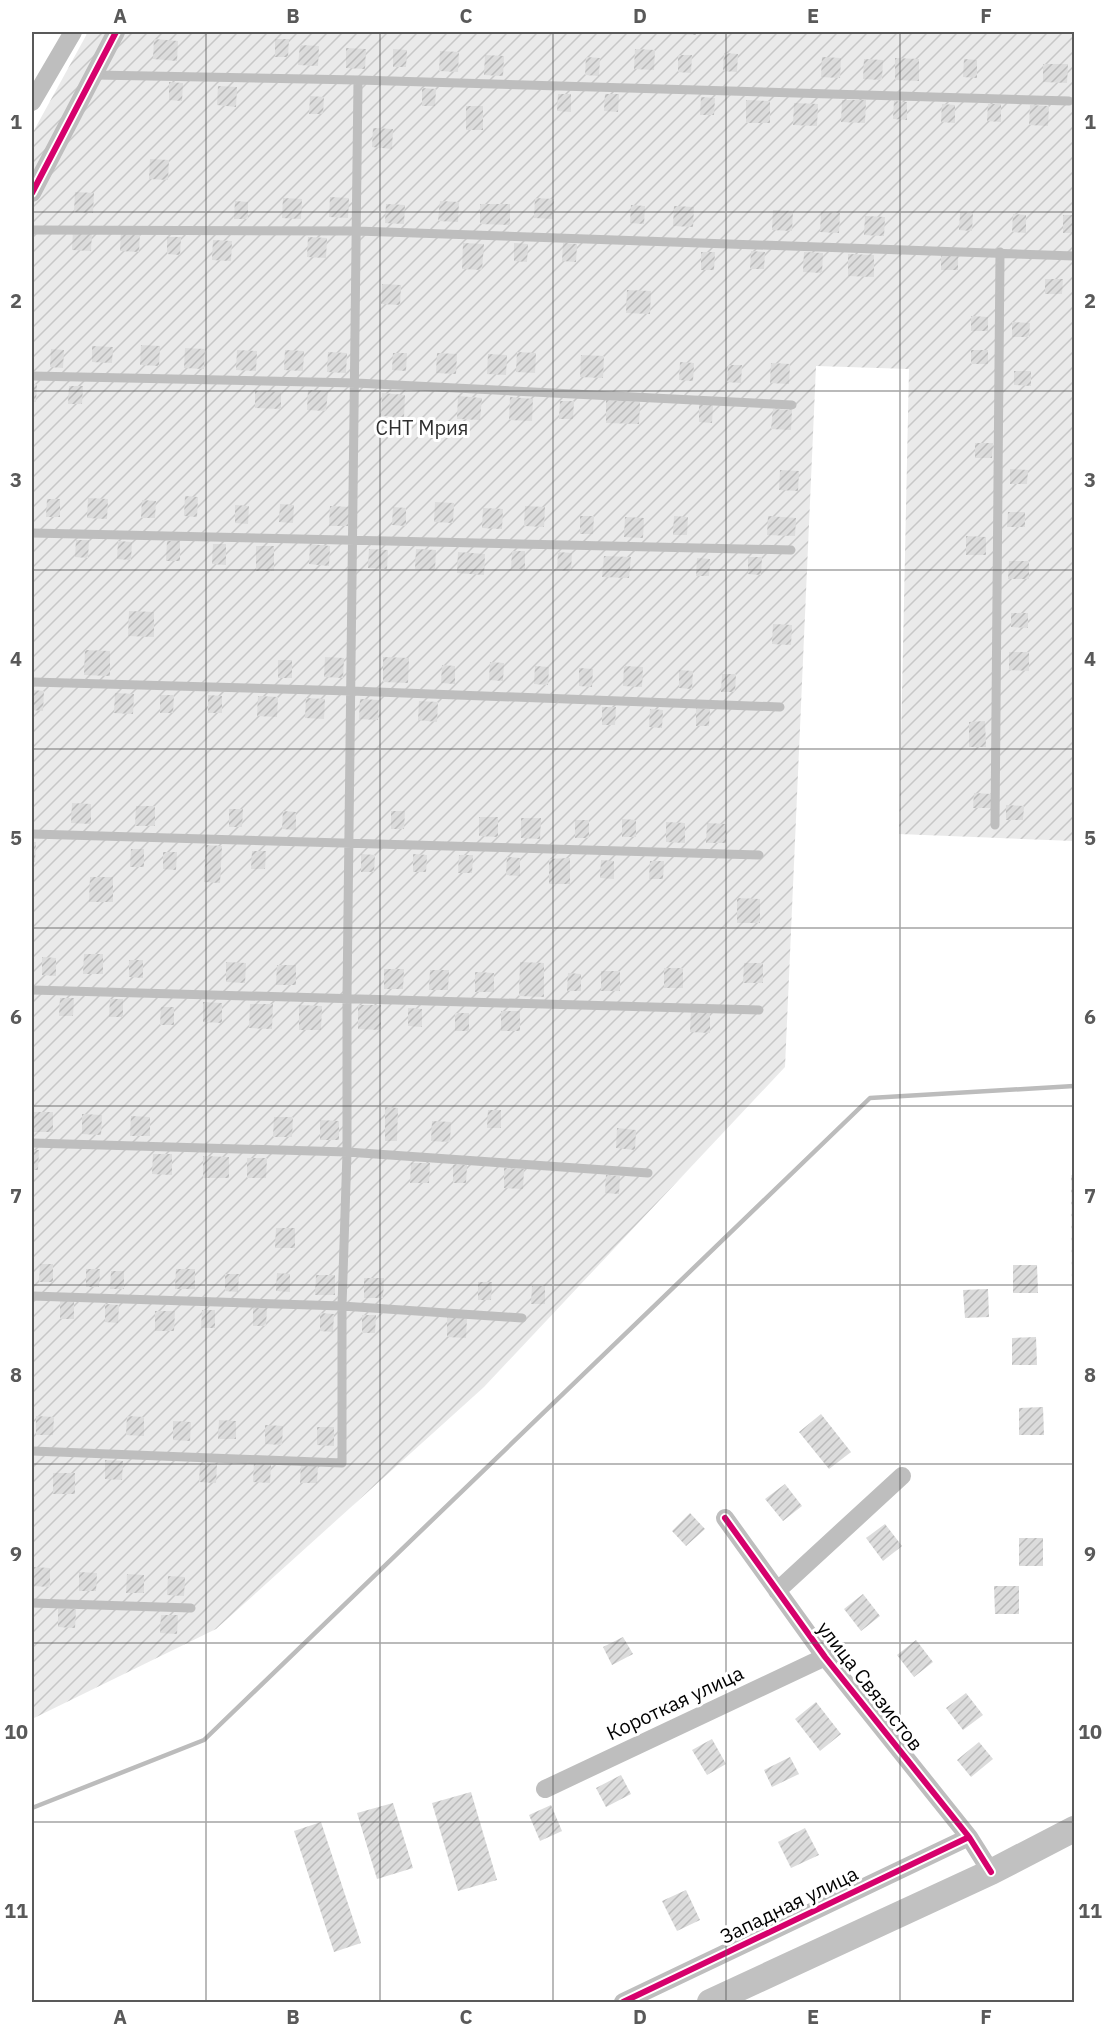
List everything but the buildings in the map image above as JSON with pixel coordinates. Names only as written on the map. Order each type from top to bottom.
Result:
[{"type":"street","points":[[32,102],[73,32]]},
{"type":"street","points":[[32,193],[116,32]]},
{"type":"street","points":[[777,1591],[902,1476]]},
{"type":"street","name":"улица Связистов","points":[[725,1518],[825,1657],[969,1837],[991,1872]]},
{"type":"street","name":"Короткая улица","points":[[545,1789],[825,1657]]},
{"type":"street","points":[[710,2002],[991,1872],[1074,1829]]},
{"type":"street","name":"Западная улица","points":[[623,2002],[969,1837]]},
{"type":"lane","points":[[95,75],[1069,100]]},
{"type":"lane","points":[[32,1451],[342,1463],[342,1306],[347,1152],[358,80]]},
{"type":"lane","points":[[32,230],[357,231],[1074,256]]},
{"type":"lane","points":[[995,825],[1000,252]]},
{"type":"lane","points":[[32,376],[356,383],[792,405]]},
{"type":"lane","points":[[32,532],[791,550]]},
{"type":"lane","points":[[32,682],[780,707]]},
{"type":"lane","points":[[32,834],[759,855]]},
{"type":"lane","points":[[32,990],[759,1010]]},
{"type":"lane","points":[[32,1143],[347,1152],[648,1173]]},
{"type":"lane","points":[[32,1296],[342,1306],[522,1318]]},
{"type":"lane","points":[[32,1603],[191,1608]]},
{"type":"green space","name":"СНТ Мрия","points":[[88,32],[1074,32],[1074,841],[899,834],[909,369],[816,366],[785,1067],[484,1387],[216,1629],[32,1719],[32,134]]},
{"type":"green space","points":[[1071,1175],[1074,1175],[1074,1583]]},
{"type":"waterway","points":[[32,1808],[204,1740],[870,1098],[1074,1086]]},
{"type":"cycle path","points":[[32,193],[116,32]]},
{"type":"cycle path","points":[[725,1518],[825,1657],[969,1837],[991,1872]]},
{"type":"cycle path","points":[[623,2002],[969,1837]]}]
